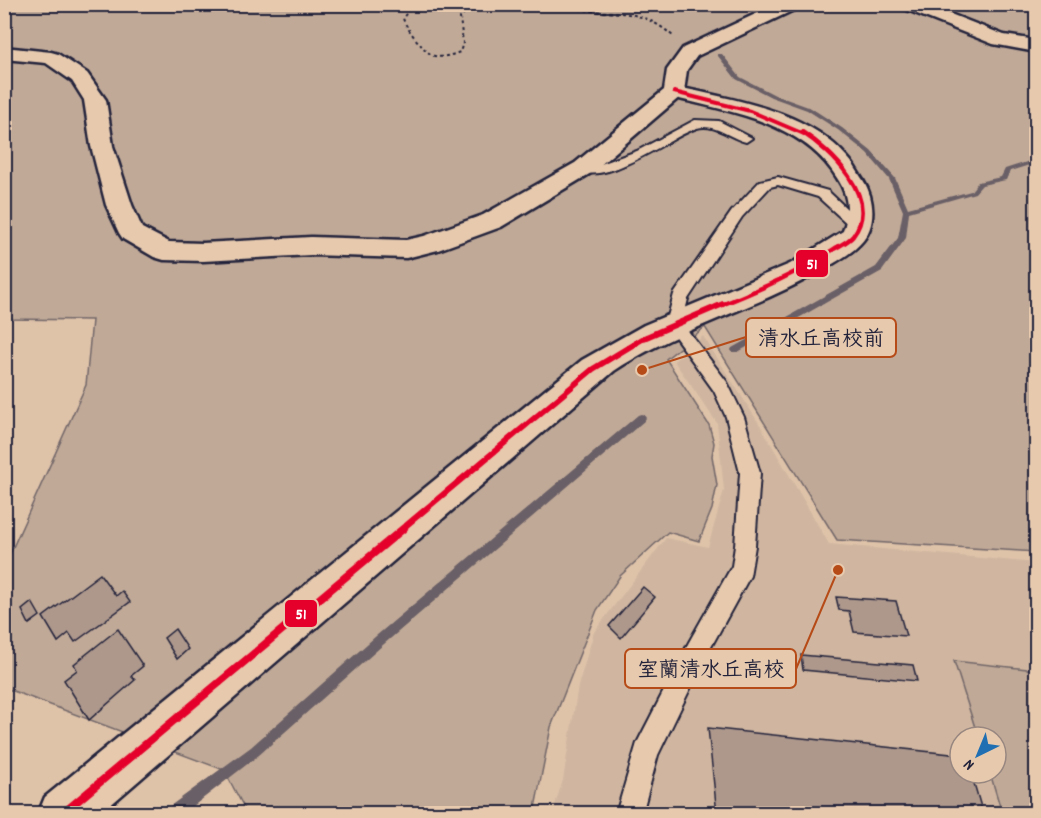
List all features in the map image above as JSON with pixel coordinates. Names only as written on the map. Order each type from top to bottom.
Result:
[{"type":"street","points":[[4,53],[51,58],[80,77],[94,100],[102,146],[119,205],[132,232],[164,251],[203,252],[311,246],[406,249],[429,244],[492,221],[583,168],[674,92],[677,70],[690,52],[792,4]]},
{"type":"street","points":[[908,4],[1000,40],[1036,46]]},
{"type":"street","points":[[62,813],[593,369],[629,345],[812,265],[852,236],[861,212],[855,186],[848,171],[819,143],[774,120],[674,92]]},
{"type":"lane","points":[[583,168],[602,168],[641,154],[696,124],[715,124],[746,138]]},
{"type":"lane","points":[[629,813],[646,752],[697,650],[742,569],[745,546],[750,473],[735,417],[721,387],[674,324],[680,298],[737,214],[755,192],[765,184],[778,181],[823,194],[856,224]]},
{"type":"path","points":[[413,4],[403,18],[405,26],[432,55],[448,57],[460,52],[463,43],[460,18],[471,4]]},
{"type":"path","points":[[562,4],[576,10],[630,11],[645,14],[657,20],[675,38]]},
{"type":"shaded area","points":[[5,5],[1036,5],[1036,552],[837,540],[705,327],[666,359],[709,425],[714,443],[712,456],[717,485],[712,509],[699,541],[668,532],[620,576],[597,610],[551,727],[534,813],[247,813],[224,770],[5,688],[5,565],[86,385],[92,320],[5,319]]},
{"type":"shaded area","points":[[703,336],[760,425],[829,544],[1036,563],[1036,813],[552,814],[563,780],[578,686],[594,632],[666,538],[708,547],[724,490],[717,423],[674,361]]},
{"type":"shaded area","points":[[954,661],[1036,670],[1036,813],[1002,813],[994,785],[1008,785],[1008,725],[974,725]]},
{"type":"building","points":[[100,574],[116,596],[122,591],[130,602],[75,642],[69,633],[58,642],[43,617]]},
{"type":"building","points":[[643,587],[655,597],[621,638],[609,626]]},
{"type":"building","points":[[836,597],[896,601],[906,636],[854,632],[849,611],[839,610]]},
{"type":"building","points":[[32,602],[40,616],[29,624],[22,610]]},
{"type":"building","points":[[118,629],[143,666],[131,676],[135,680],[89,720],[64,680],[77,670],[74,664]]},
{"type":"building","points":[[175,629],[188,649],[177,659],[164,638]]},
{"type":"building","points":[[801,655],[913,665],[917,681],[803,670]]},
{"type":"building","points":[[708,728],[948,754],[948,785],[975,785],[983,814],[717,814]]},
{"type":"waterway","points":[[720,55],[738,78],[773,96],[809,109],[840,129],[869,152],[892,178],[906,211]]},
{"type":"waterway","points":[[906,211],[973,192],[980,183],[1004,179],[1007,170],[1036,161]]},
{"type":"waterway","points":[[735,350],[879,269],[902,238],[906,211]]},
{"type":"waterway","points":[[171,814],[255,751],[380,640],[641,418]]},
{"type":"transit line","name":"51","points":[[62,814],[593,369],[623,349],[654,333],[759,290],[800,270],[852,237],[859,218],[856,191],[840,163],[822,145],[776,120],[674,92]]},
{"type":"place","name":"清水丘高校前","points":[[642,370]]},
{"type":"place","name":"室蘭清水丘高校","points":[[838,570]]}]
